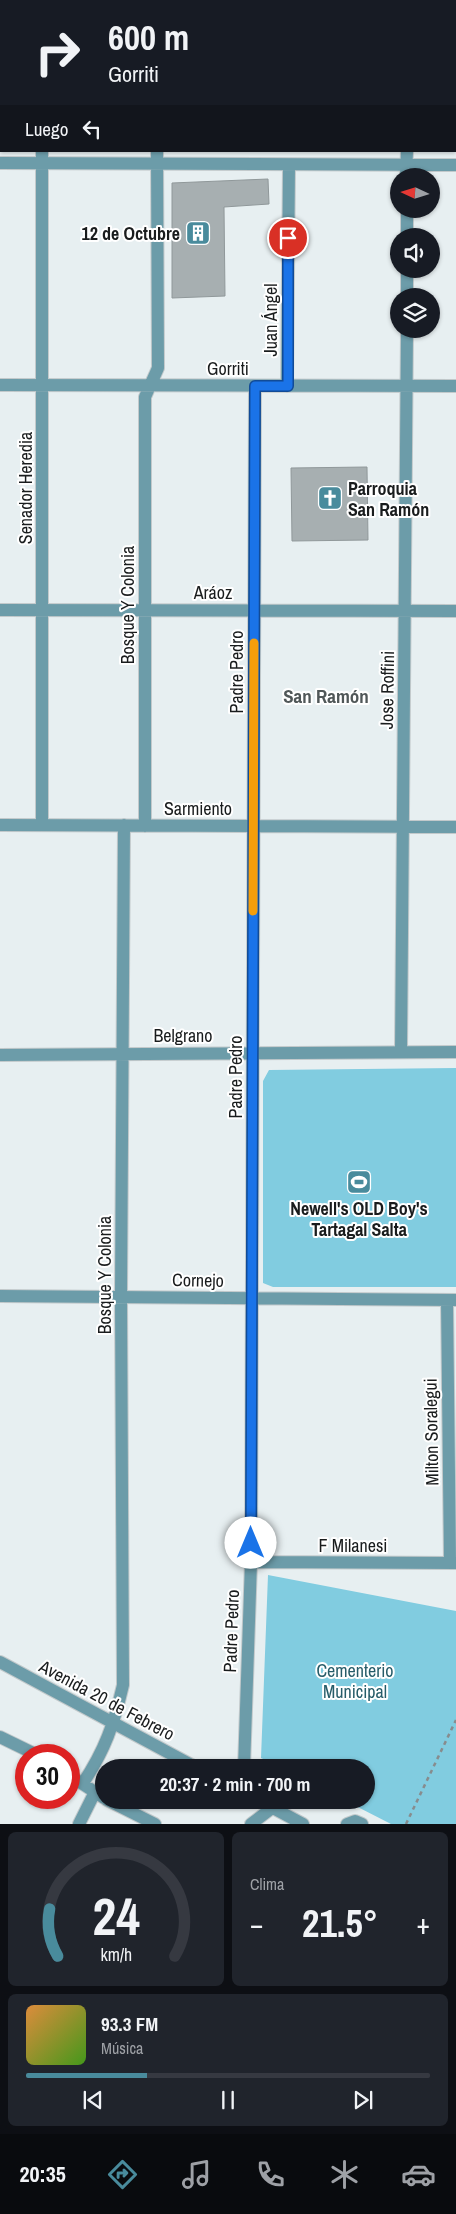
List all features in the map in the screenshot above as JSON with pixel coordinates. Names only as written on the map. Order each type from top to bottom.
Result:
[{"type":"street","points":[[406,152],[406,168]]},
{"type":"street","points":[[0,163],[42,157],[157,158],[390,170]]},
{"type":"street","name":"Senador Heredia","points":[[42,157],[42,825]]},
{"type":"street","points":[[150,385],[158,368],[157,158]]},
{"type":"street","name":"Juan Ángel","points":[[288,386],[289,165]]},
{"type":"street","points":[[431,168],[456,165]]},
{"type":"street","name":"Jose Roffini","points":[[401,1052],[407,338]]},
{"type":"street","name":"Gorriti","points":[[0,385],[456,386]]},
{"type":"street","name":"Bosque Y Colonia","points":[[145,826],[144,610],[146,397],[150,385]]},
{"type":"street","name":"Padre Pedro","points":[[244,1759],[251,1562],[255,386]]},
{"type":"street","name":"Aráoz","points":[[0,610],[456,611]]},
{"type":"street","name":"Sarmiento","points":[[0,825],[456,826]]},
{"type":"street","name":"Bosque Y Colonia","points":[[83,1783],[95,1765],[114,1724],[123,1685],[121,1296],[124,826]]},
{"type":"street","name":"Belgrano","points":[[0,1054],[456,1052]]},
{"type":"street","name":"Cornejo","points":[[0,1296],[451,1300]]},
{"type":"street","name":"Milton Soralegui","points":[[451,1300],[453,1563]]},
{"type":"street","name":"F Milanesi","points":[[251,1562],[453,1563]]},
{"type":"street","name":"Avenida 20 de Febrero","points":[[0,1662],[180,1759]]},
{"type":"street","points":[[0,1737],[15,1744]]},
{"type":"street","points":[[80,1781],[95,1792]]},
{"type":"street","points":[[79,1824],[95,1805]]},
{"type":"street","points":[[126,1809],[155,1824]]},
{"type":"street","points":[[251,1824],[271,1809]]},
{"type":"street","points":[[274,1809],[303,1824]]},
{"type":"street","points":[[347,1824],[355,1821],[362,1824]]},
{"type":"path","points":[[406,1824],[456,1720]]},
{"type":"green space","name":"Newell's OLD Boy's Tartagal Salta","points":[[456,1068],[456,1287],[273,1287],[263,1283],[263,1081],[269,1070]]},
{"type":"green space","name":"Cementerio Municipal","points":[[268,1575],[456,1611],[456,1824],[391,1824],[362,1809],[375,1809],[375,1759],[261,1758]]},
{"type":"building","name":"12 de Octubre","points":[[268,179],[269,204],[224,207],[225,296],[172,298],[172,183]]},
{"type":"building","points":[[367,467],[368,540],[292,541],[291,468]]},
{"type":"slow traffic","points":[[253,911],[254,643]]},
{"type":"place","name":"12 de Octubre","points":[[198,233]]},
{"type":"place","name":"Parroquia San Ramón","points":[[330,498]]},
{"type":"place","name":"Newell's OLD Boy's Tartagal Salta","points":[[359,1182]]},
{"type":"district","name":"San Ramón","points":[[326,696]]},
{"type":"route","points":[[251,1543],[255,386],[288,386],[288,238]]}]
